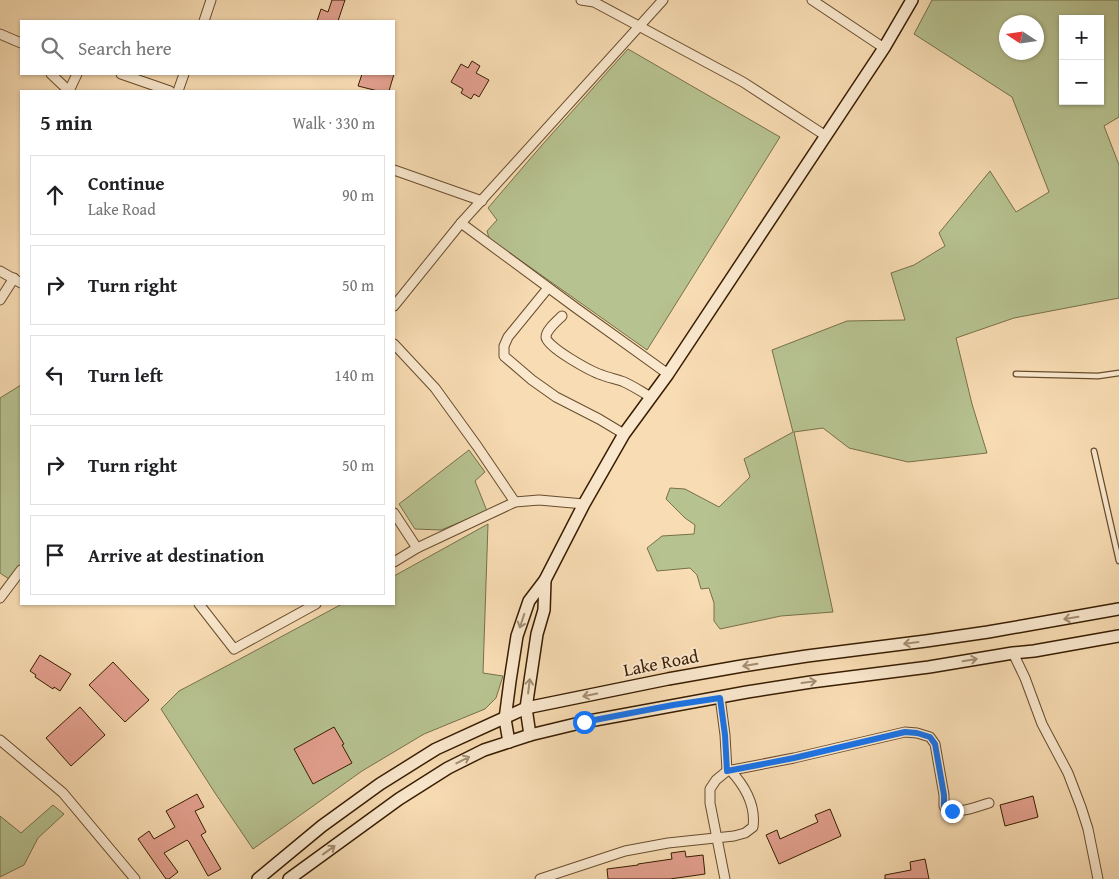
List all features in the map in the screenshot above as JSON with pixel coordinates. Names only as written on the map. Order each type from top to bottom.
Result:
[{"type":"main road","points":[[509,742],[506,719],[517,636],[529,601],[545,580],[584,504],[624,434],[668,374],[826,136],[884,48],[912,0]]},
{"type":"main road","points":[[530,735],[526,708],[537,634],[544,610],[545,580]]},
{"type":"main road","name":"Lake Road","points":[[258,879],[322,826],[380,784],[436,749],[460,737],[506,719],[526,708],[668,679],[733,668],[807,656],[988,632],[1119,609]]},
{"type":"main road","points":[[289,879],[399,799],[448,768],[484,750],[530,735],[584,722],[673,705],[811,682],[1034,651],[1119,636]]},
{"type":"street","points":[[204,20],[211,0]]},
{"type":"street","points":[[581,0],[594,2],[743,82],[826,136]]},
{"type":"street","points":[[395,305],[462,223],[663,0]]},
{"type":"street","points":[[812,0],[884,48]]},
{"type":"street","points":[[0,34],[20,44]]},
{"type":"street","points":[[51,75],[68,90]]},
{"type":"street","points":[[69,90],[77,75]]},
{"type":"street","points":[[123,75],[167,90]]},
{"type":"street","points":[[178,90],[184,75]]},
{"type":"street","points":[[395,170],[482,201]]},
{"type":"street","points":[[462,223],[548,288],[668,374]]},
{"type":"street","points":[[0,271],[18,281],[0,300]]},
{"type":"street","points":[[548,288],[508,337],[504,346],[504,356],[532,380],[556,397],[624,434]]},
{"type":"street","points":[[562,316],[548,331],[546,336],[547,342],[561,353],[590,370],[624,382],[651,398]]},
{"type":"street","points":[[395,345],[435,388],[516,502]]},
{"type":"street","points":[[395,561],[417,548],[516,502],[539,500],[584,504]]},
{"type":"street","points":[[395,514],[417,548]]},
{"type":"street","points":[[0,598],[20,571]]},
{"type":"street","points":[[200,605],[234,649],[314,605]]},
{"type":"street","points":[[1013,653],[1025,678],[1042,724],[1068,773],[1081,807],[1088,829],[1098,879]]},
{"type":"street","points":[[540,879],[625,851],[740,834],[745,833],[753,826],[753,808],[749,796],[739,780],[729,771],[720,698]]},
{"type":"street","points":[[725,879],[710,803],[710,789],[716,780],[729,771],[905,732],[917,733],[930,737],[935,744],[946,809],[952,811],[965,810],[989,803]]},
{"type":"street","points":[[0,740],[63,793],[135,879]]},
{"type":"lane","points":[[1016,374],[1098,376],[1119,373]]},
{"type":"lane","points":[[1094,451],[1119,561]]},
{"type":"green space","points":[[932,0],[1119,0],[1119,117],[1104,126],[1119,165],[1119,298],[1014,318],[956,338],[972,404],[987,453],[908,462],[849,448],[823,428],[794,432],[833,612],[781,616],[720,629],[714,621],[714,603],[709,588],[701,589],[697,575],[690,568],[657,571],[647,548],[662,536],[694,534],[695,525],[666,499],[670,488],[685,489],[719,507],[750,477],[744,459],[793,432],[772,350],[847,321],[905,320],[891,273],[914,265],[945,246],[939,233],[990,171],[1016,212],[1049,192],[1012,97],[914,34]]},
{"type":"green space","points":[[628,49],[780,137],[647,350],[489,238],[487,231],[497,220],[488,208]]},
{"type":"green space","points":[[20,386],[20,568],[9,579],[0,573],[0,398]]},
{"type":"green space","points":[[469,450],[485,472],[475,481],[487,511],[441,530],[415,529],[399,504]]},
{"type":"green space","points":[[488,524],[483,673],[503,676],[496,698],[485,709],[424,734],[362,771],[253,849],[161,709],[179,691],[340,605],[395,605],[395,575]]},
{"type":"green space","points":[[53,805],[64,814],[38,838],[24,865],[0,877],[0,816],[21,833]]},
{"type":"building","points":[[332,0],[345,0],[338,20],[317,20],[321,9],[328,12]]},
{"type":"building","points":[[472,61],[480,66],[476,73],[489,80],[479,97],[474,94],[471,99],[461,93],[463,89],[451,82],[461,64],[468,68]]},
{"type":"building","points":[[362,75],[394,75],[389,90],[374,90],[358,86]]},
{"type":"building","points":[[40,655],[71,674],[60,691],[54,687],[53,689],[35,677],[36,675],[30,671]]},
{"type":"building","points":[[113,662],[149,700],[125,722],[89,685]]},
{"type":"building","points":[[80,707],[105,735],[71,766],[46,738]]},
{"type":"building","points":[[334,727],[352,763],[313,784],[294,749]]},
{"type":"building","points":[[197,794],[204,807],[195,811],[206,832],[201,835],[221,869],[208,876],[187,840],[164,853],[178,872],[169,879],[166,879],[138,839],[149,831],[154,839],[175,827],[166,811]]},
{"type":"building","points":[[1033,796],[1038,817],[1005,826],[1000,805]]},
{"type":"building","points":[[830,809],[841,836],[779,864],[766,835],[777,830],[780,839],[818,822],[815,815]]},
{"type":"building","points":[[685,851],[686,857],[703,855],[705,874],[670,879],[608,879],[607,869],[672,859],[671,853]]},
{"type":"building","points":[[925,859],[929,879],[885,879],[885,875],[911,870],[910,862]]},
{"type":"route","points":[[584,722],[720,698],[727,771],[794,758],[905,732],[917,733],[930,737],[935,744],[944,795],[944,806],[952,811]]}]
